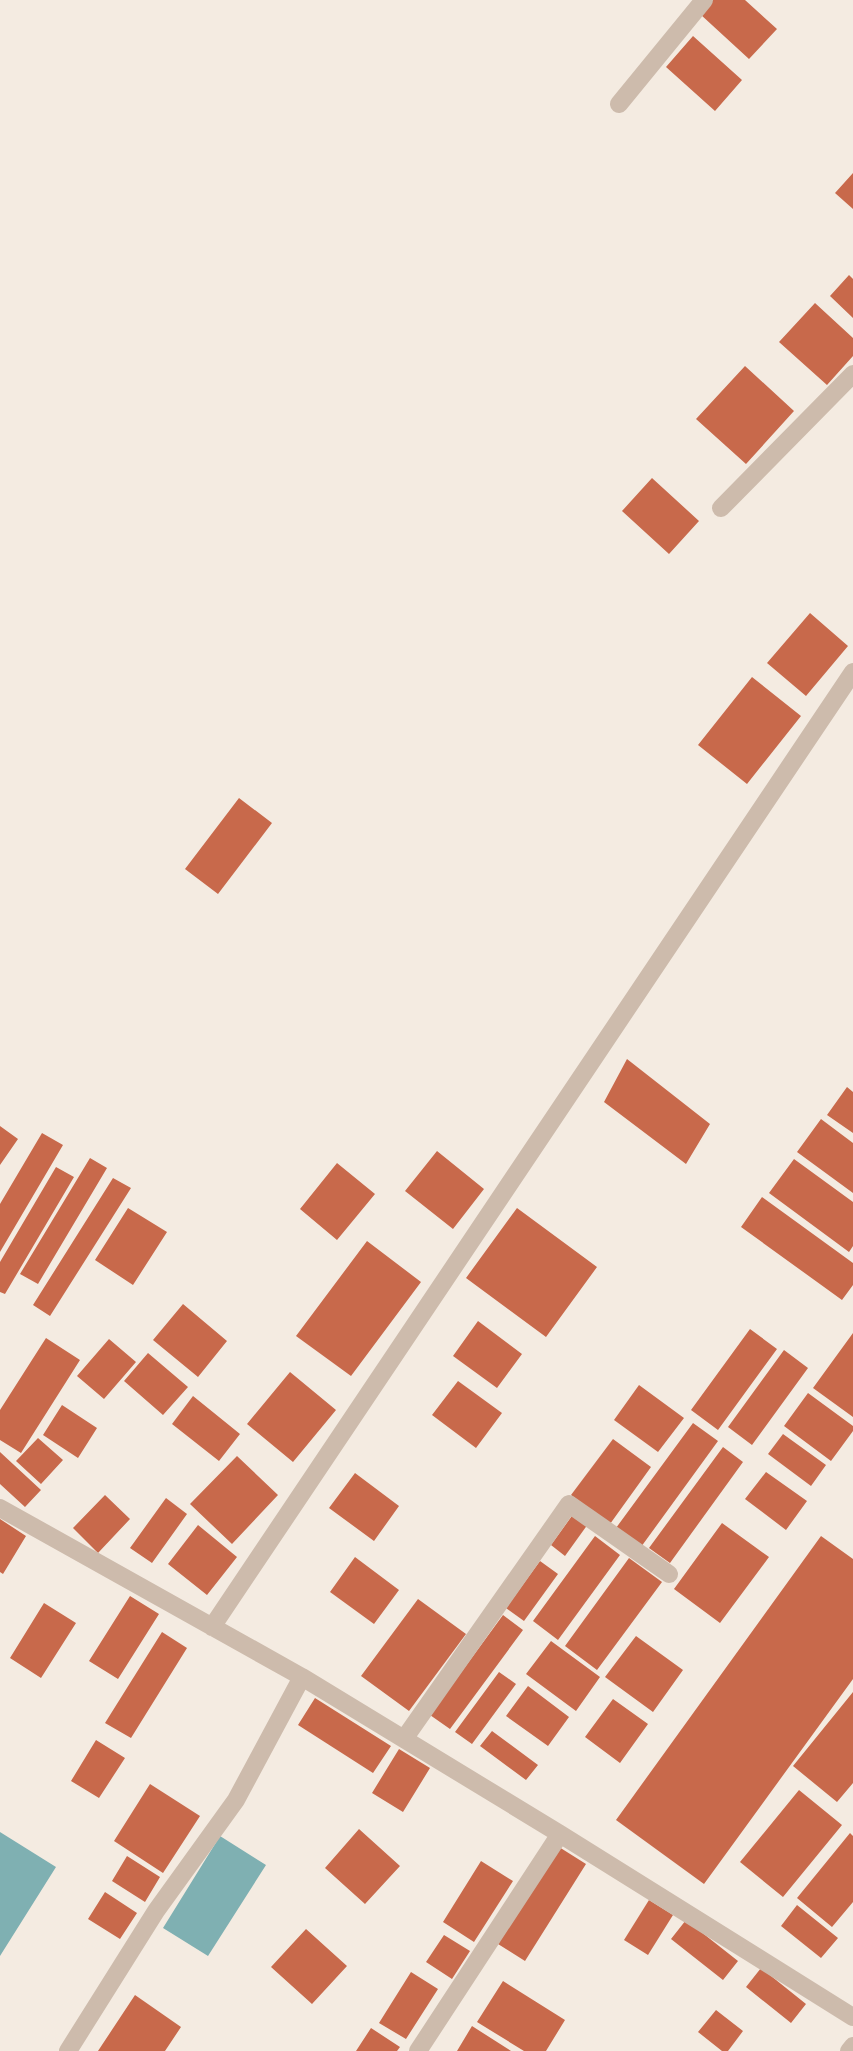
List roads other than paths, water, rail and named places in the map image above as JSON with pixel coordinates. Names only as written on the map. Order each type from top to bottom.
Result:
[{"type":"street","points":[[619,104],[704,0]]},
{"type":"street","points":[[721,508],[853,374]]},
{"type":"street","points":[[212,1627],[853,673]]},
{"type":"street","points":[[404,1739],[569,1504],[669,1574]]},
{"type":"street","points":[[0,1508],[302,1677],[853,2017]]},
{"type":"street","points":[[68,2051],[156,1911],[236,1800],[302,1677]]},
{"type":"street","points":[[418,2051],[560,1834]]},
{"type":"street","points":[[849,2051],[853,2046]]},
{"type":"water","points":[[0,1832],[56,1867],[0,1956]]},
{"type":"water","points":[[220,1836],[266,1865],[208,1956],[163,1928]]}]
